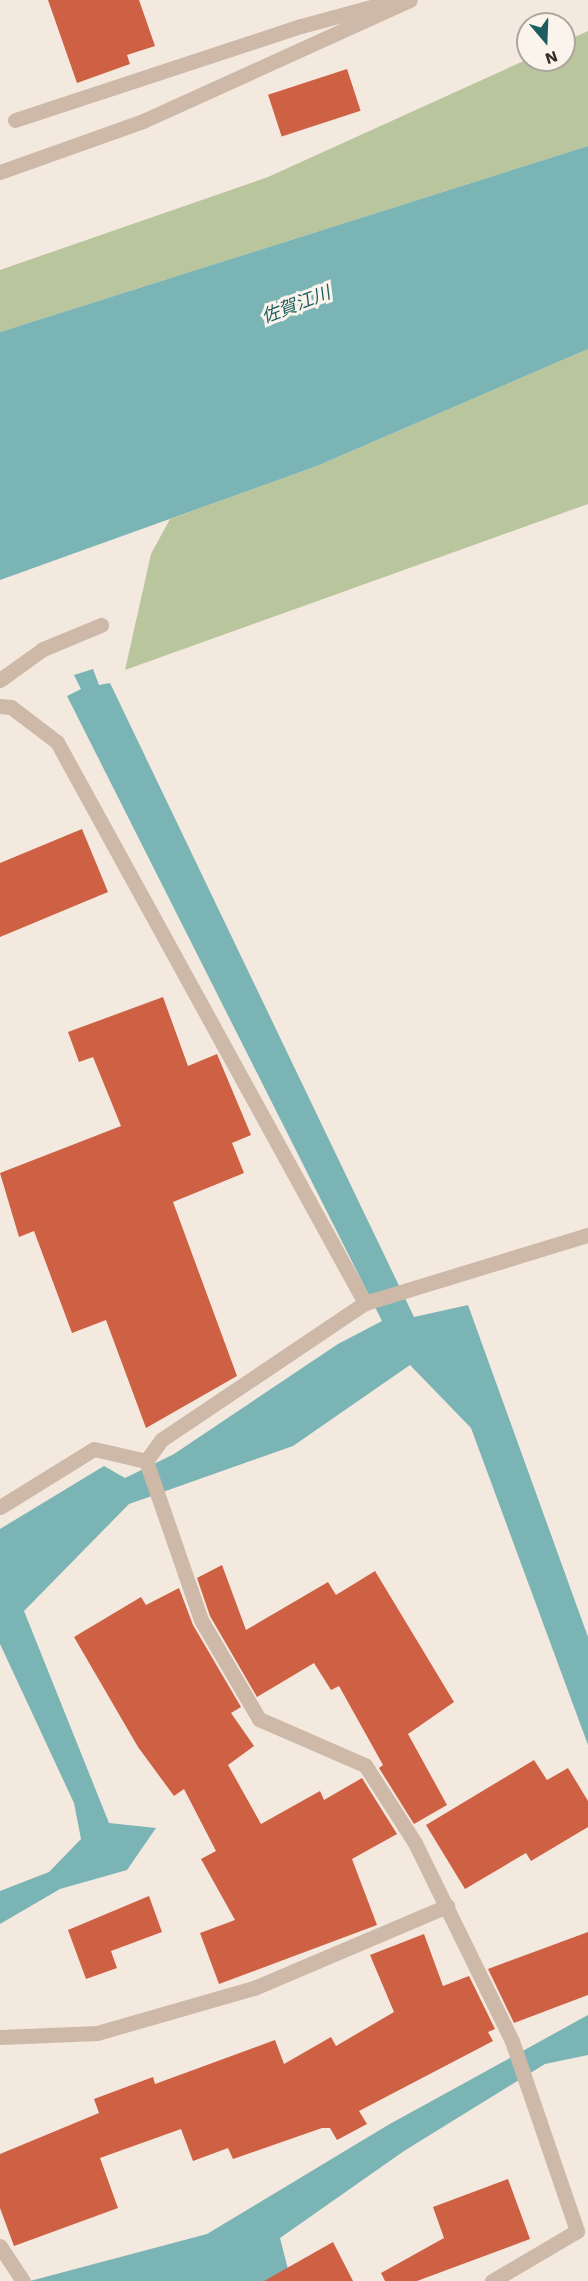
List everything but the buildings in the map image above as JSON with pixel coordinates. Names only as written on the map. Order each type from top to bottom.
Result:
[{"type":"street","points":[[15,120],[301,26],[397,0]]},
{"type":"street","points":[[0,172],[143,121],[410,0]]},
{"type":"street","points":[[0,680],[44,649],[101,625]]},
{"type":"street","points":[[0,706],[11,706],[57,742],[364,1303]]},
{"type":"street","points":[[146,1461],[161,1440],[364,1303],[416,1285],[588,1235]]},
{"type":"street","points":[[0,1507],[94,1449],[146,1461]]},
{"type":"street","points":[[146,1461],[201,1620],[259,1719],[365,1765],[447,1906],[512,2041],[528,2094],[577,2230],[492,2281]]},
{"type":"street","points":[[0,2037],[96,2034],[254,1988],[447,1906]]},
{"type":"street","points":[[0,2247],[23,2281]]},
{"type":"green space","points":[[588,31],[588,146],[0,332],[0,270],[268,177],[516,64],[516,72],[576,72],[576,36]]},
{"type":"green space","points":[[588,349],[588,504],[125,670],[151,554],[170,519],[317,466]]},
{"type":"water","name":"佐賀江川","points":[[588,146],[588,349],[317,466],[0,580],[0,332]]},
{"type":"water","points":[[93,669],[99,685],[110,683],[414,1317],[468,1305],[588,1637],[588,1745],[471,1428],[410,1365],[293,1446],[129,1504],[24,1611],[109,1823],[156,1828],[127,1870],[60,1889],[0,1924],[0,1891],[49,1872],[81,1839],[74,1803],[0,1644],[0,1529],[104,1466],[125,1478],[174,1454],[338,1344],[382,1321],[67,696],[81,689],[74,675]]},
{"type":"water","points":[[588,2015],[588,2055],[545,2064],[404,2151],[280,2238],[291,2281],[30,2281],[207,2234],[388,2125]]}]
